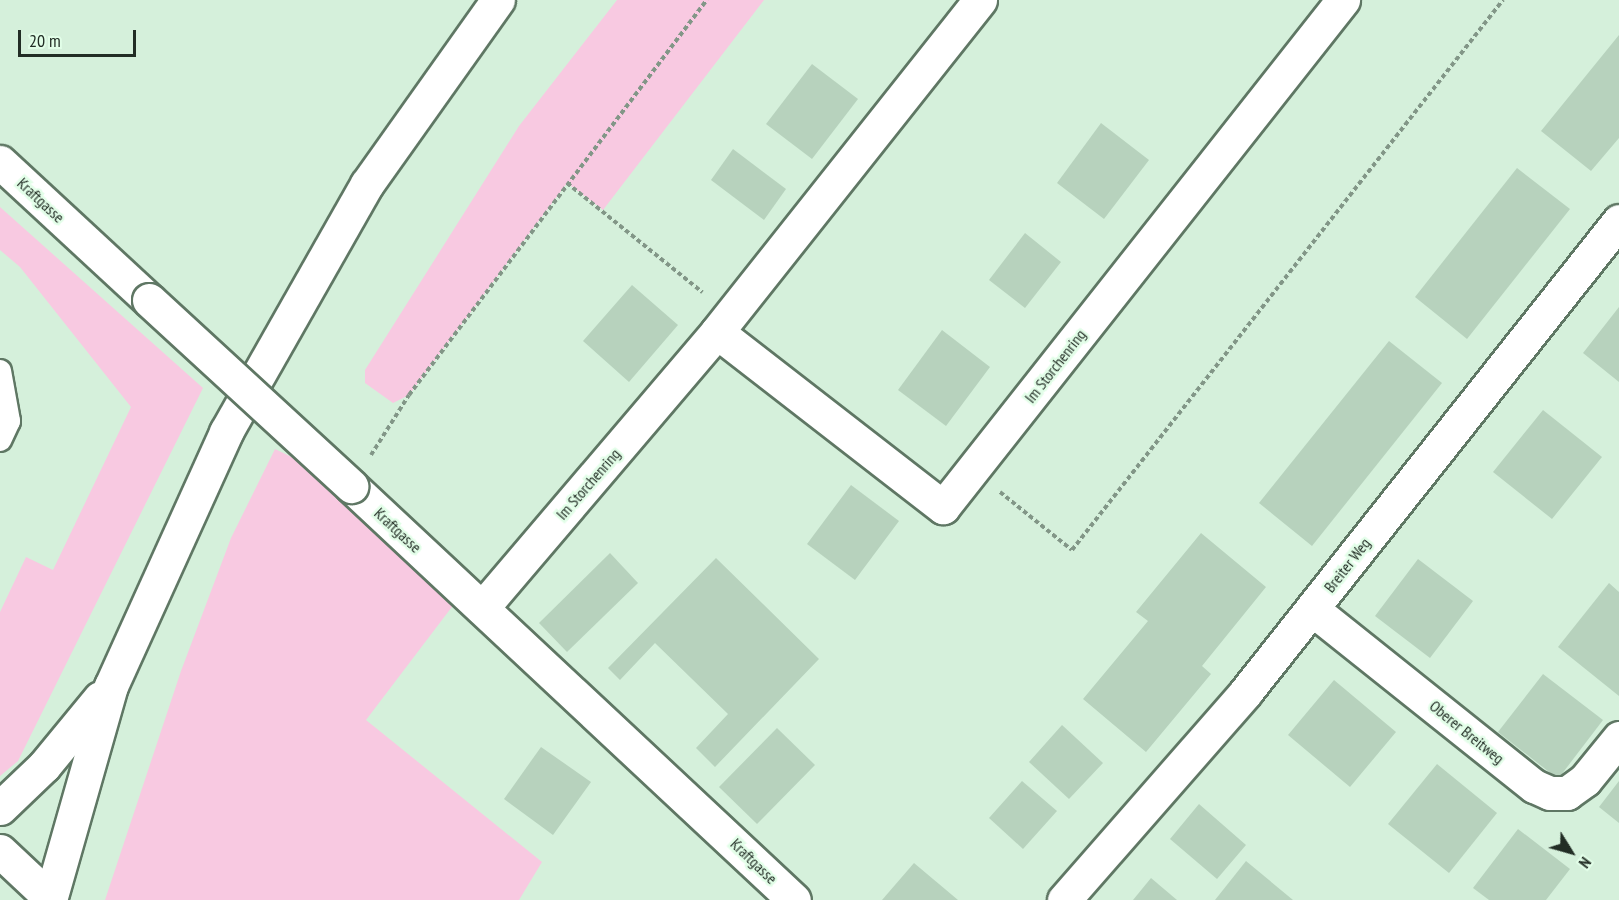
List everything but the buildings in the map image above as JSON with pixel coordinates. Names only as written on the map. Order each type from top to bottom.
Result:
[{"type":"street","points":[[0,851],[50,899],[111,686],[226,432],[311,276],[411,117],[498,0]]},
{"type":"street","name":"Im Storchenring","points":[[482,608],[724,324],[980,0]]},
{"type":"street","name":"Im Storchenring","points":[[724,324],[943,507],[1343,0]]},
{"type":"street","name":"Kraftgasse","points":[[0,162],[794,900]]},
{"type":"street","name":"Breiter Weg","points":[[1064,900],[1214,731],[1619,220]]},
{"type":"street","name":"Oberer Breitweg","points":[[1312,609],[1534,786],[1550,793],[1567,794],[1586,780],[1619,738]]},
{"type":"street","points":[[0,808],[44,766],[111,686]]},
{"type":"lane","points":[[0,371],[9,421],[0,440]]},
{"type":"path","points":[[351,486],[409,395],[707,0]]},
{"type":"path","points":[[973,470],[1072,550],[1503,0]]},
{"type":"path","points":[[567,183],[724,324]]},
{"type":"shaded area","points":[[617,0],[764,0],[603,210],[567,183],[409,395],[393,403],[365,383],[365,370],[519,126]]},
{"type":"shaded area","points":[[0,207],[203,388],[18,761],[0,776],[0,612],[26,557],[53,570],[131,407],[20,267],[0,250]]},
{"type":"shaded area","points":[[275,449],[351,486],[464,591],[366,720],[542,862],[519,900],[105,900],[181,671],[231,538]]}]
